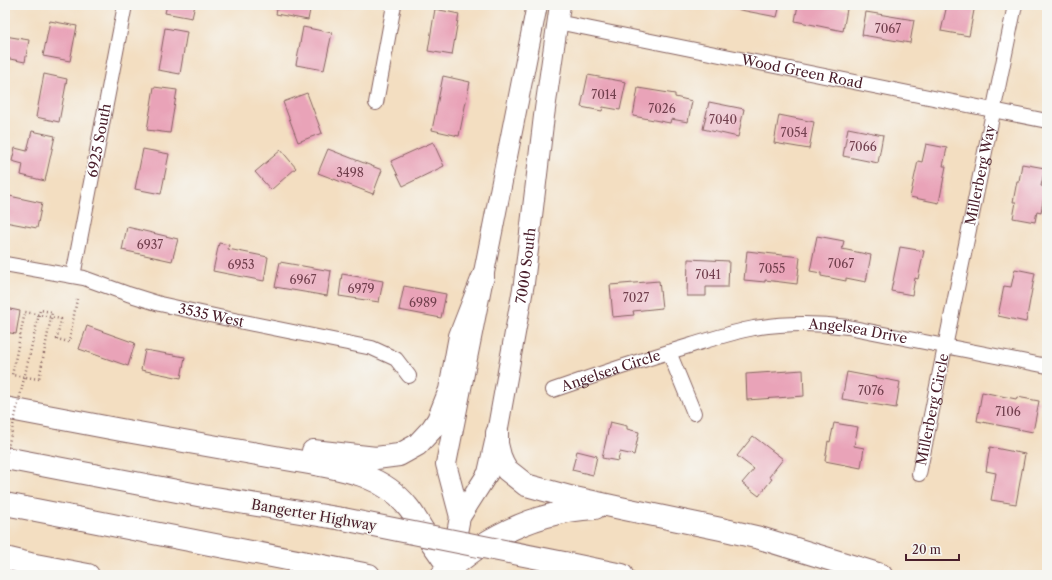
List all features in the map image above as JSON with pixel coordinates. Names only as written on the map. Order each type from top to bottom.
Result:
[{"type":"highway","points":[[266,456],[297,451],[316,451],[366,457],[387,457],[398,455],[417,445],[438,420],[450,390],[460,336],[483,277]]},
{"type":"highway","points":[[5,408],[113,429],[336,468],[367,476],[396,494],[407,505],[448,574],[470,553],[498,535],[520,525],[562,512],[604,508],[625,509]]},
{"type":"highway","points":[[497,433],[498,450],[505,467],[510,473],[526,484],[625,509],[760,538],[881,575]]},
{"type":"highway","name":"Bangerter Highway","points":[[5,459],[203,496],[343,519],[622,575]]},
{"type":"highway","points":[[5,504],[369,575]]},
{"type":"highway","points":[[5,558],[88,575]]},
{"type":"main road","name":"7000 South","points":[[460,517],[446,464],[537,5]]},
{"type":"main road","name":"7000 South","points":[[448,574],[460,517],[488,473],[497,433],[524,283],[558,14]]},
{"type":"street","name":"6925 South","points":[[73,276],[126,5]]},
{"type":"street","points":[[376,103],[394,5]]},
{"type":"street","name":"Millerberg Way","points":[[945,346],[1015,5]]},
{"type":"street","name":"Wood Green Road","points":[[558,14],[994,111],[1047,121]]},
{"type":"street","name":"3535 West","points":[[5,264],[84,278],[160,304],[372,348],[396,359],[409,376]]},
{"type":"street","name":"Angelsea Drive","points":[[668,352],[723,335],[753,328],[804,324],[848,327],[1047,366]]},
{"type":"street","name":"Millerberg Circle","points":[[920,474],[945,346]]},
{"type":"street","points":[[668,352],[694,413]]},
{"type":"street","name":"Angelsea Circle","points":[[553,390],[668,352]]},
{"type":"path","points":[[5,459],[40,310],[52,312],[39,379],[12,375],[25,312],[62,320],[57,339],[69,342],[78,299]]},
{"type":"building","points":[[167,5],[195,5],[192,18],[165,13]]},
{"type":"building","points":[[278,5],[311,5],[308,20],[276,14]]},
{"type":"building","points":[[352,5],[352,8],[339,6]]},
{"type":"building","points":[[730,5],[780,5],[777,17],[730,8]]},
{"type":"building","points":[[798,5],[827,5],[847,9],[843,31],[795,21]]},
{"type":"building","points":[[947,5],[975,5],[969,36],[941,31]]},
{"type":"building","points":[[435,9],[459,14],[452,55],[428,51]]},
{"type":"building","points":[[866,12],[914,20],[910,43],[862,35]]},
{"type":"building","points":[[50,21],[77,26],[70,61],[43,56]]},
{"type":"building","points":[[303,27],[332,33],[324,70],[296,65]]},
{"type":"building","points":[[165,28],[187,32],[180,74],[158,70]]},
{"type":"building","points":[[5,36],[29,40],[25,62],[5,58]]},
{"type":"building","points":[[1046,64],[1047,76],[1044,76]]},
{"type":"building","points":[[44,74],[67,79],[59,122],[36,117]]},
{"type":"building","points":[[588,75],[626,82],[620,110],[603,107],[602,111],[581,107]]},
{"type":"building","points":[[443,76],[470,82],[459,136],[432,130]]},
{"type":"building","points":[[154,87],[177,90],[170,133],[147,130]]},
{"type":"building","points":[[638,88],[675,94],[675,97],[692,101],[688,122],[671,119],[670,123],[633,116]]},
{"type":"building","points":[[307,93],[322,133],[298,142],[283,102]]},
{"type":"building","points":[[709,102],[744,109],[738,137],[703,129]]},
{"type":"building","points":[[779,115],[814,122],[809,149],[774,143]]},
{"type":"building","points":[[848,128],[883,135],[878,163],[843,156]]},
{"type":"building","points":[[32,131],[55,136],[45,181],[21,175],[23,164],[12,161],[15,148],[27,151]]},
{"type":"building","points":[[433,142],[444,166],[403,186],[391,161]]},
{"type":"building","points":[[926,144],[947,148],[943,166],[946,166],[939,203],[910,197],[918,161],[922,162]]},
{"type":"building","points":[[143,149],[169,154],[161,194],[135,189]]},
{"type":"building","points":[[328,149],[382,170],[373,194],[318,173]]},
{"type":"building","points":[[281,150],[296,168],[271,190],[255,172]]},
{"type":"building","points":[[1022,164],[1045,168],[1041,186],[1046,187],[1041,212],[1037,211],[1035,222],[1013,218],[1016,202],[1013,202]]},
{"type":"building","points":[[5,195],[42,203],[37,228],[5,222]]},
{"type":"building","points":[[127,227],[178,239],[172,261],[122,250]]},
{"type":"building","points":[[817,236],[844,241],[842,249],[871,255],[866,282],[846,278],[846,281],[821,276],[821,273],[810,271]]},
{"type":"building","points":[[219,243],[229,245],[228,249],[268,257],[264,281],[213,271]]},
{"type":"building","points":[[900,247],[924,251],[918,279],[915,278],[912,295],[891,291]]},
{"type":"building","points":[[747,251],[800,257],[797,284],[765,280],[765,282],[744,280]]},
{"type":"building","points":[[688,259],[729,261],[728,287],[706,287],[706,296],[687,296]]},
{"type":"building","points":[[280,262],[331,271],[327,296],[275,287]]},
{"type":"building","points":[[1015,269],[1035,273],[1026,322],[998,316],[1004,286],[1011,287]]},
{"type":"building","points":[[342,274],[383,281],[379,302],[339,296]]},
{"type":"building","points":[[659,281],[662,308],[633,311],[634,315],[613,317],[610,285]]},
{"type":"building","points":[[404,286],[446,294],[441,318],[399,310]]},
{"type":"building","points":[[5,308],[20,311],[16,334],[5,332]]},
{"type":"building","points":[[87,326],[135,343],[128,366],[79,349]]},
{"type":"building","points":[[145,350],[185,357],[181,378],[141,370]]},
{"type":"building","points":[[803,370],[804,396],[747,400],[746,374]]},
{"type":"building","points":[[847,372],[900,382],[896,408],[842,399]]},
{"type":"building","points":[[982,392],[1016,399],[1017,397],[1039,401],[1033,432],[977,421]]},
{"type":"building","points":[[610,422],[627,426],[627,429],[639,432],[634,455],[620,452],[618,461],[602,458]]},
{"type":"building","points":[[834,423],[858,427],[854,446],[864,448],[861,468],[825,461],[828,441],[830,442]]},
{"type":"building","points":[[753,436],[783,459],[769,477],[772,479],[759,496],[742,483],[754,469],[737,456]]},
{"type":"building","points":[[990,447],[1025,454],[1016,504],[991,500],[996,473],[986,471]]},
{"type":"building","points":[[577,451],[597,456],[593,475],[572,470]]}]
